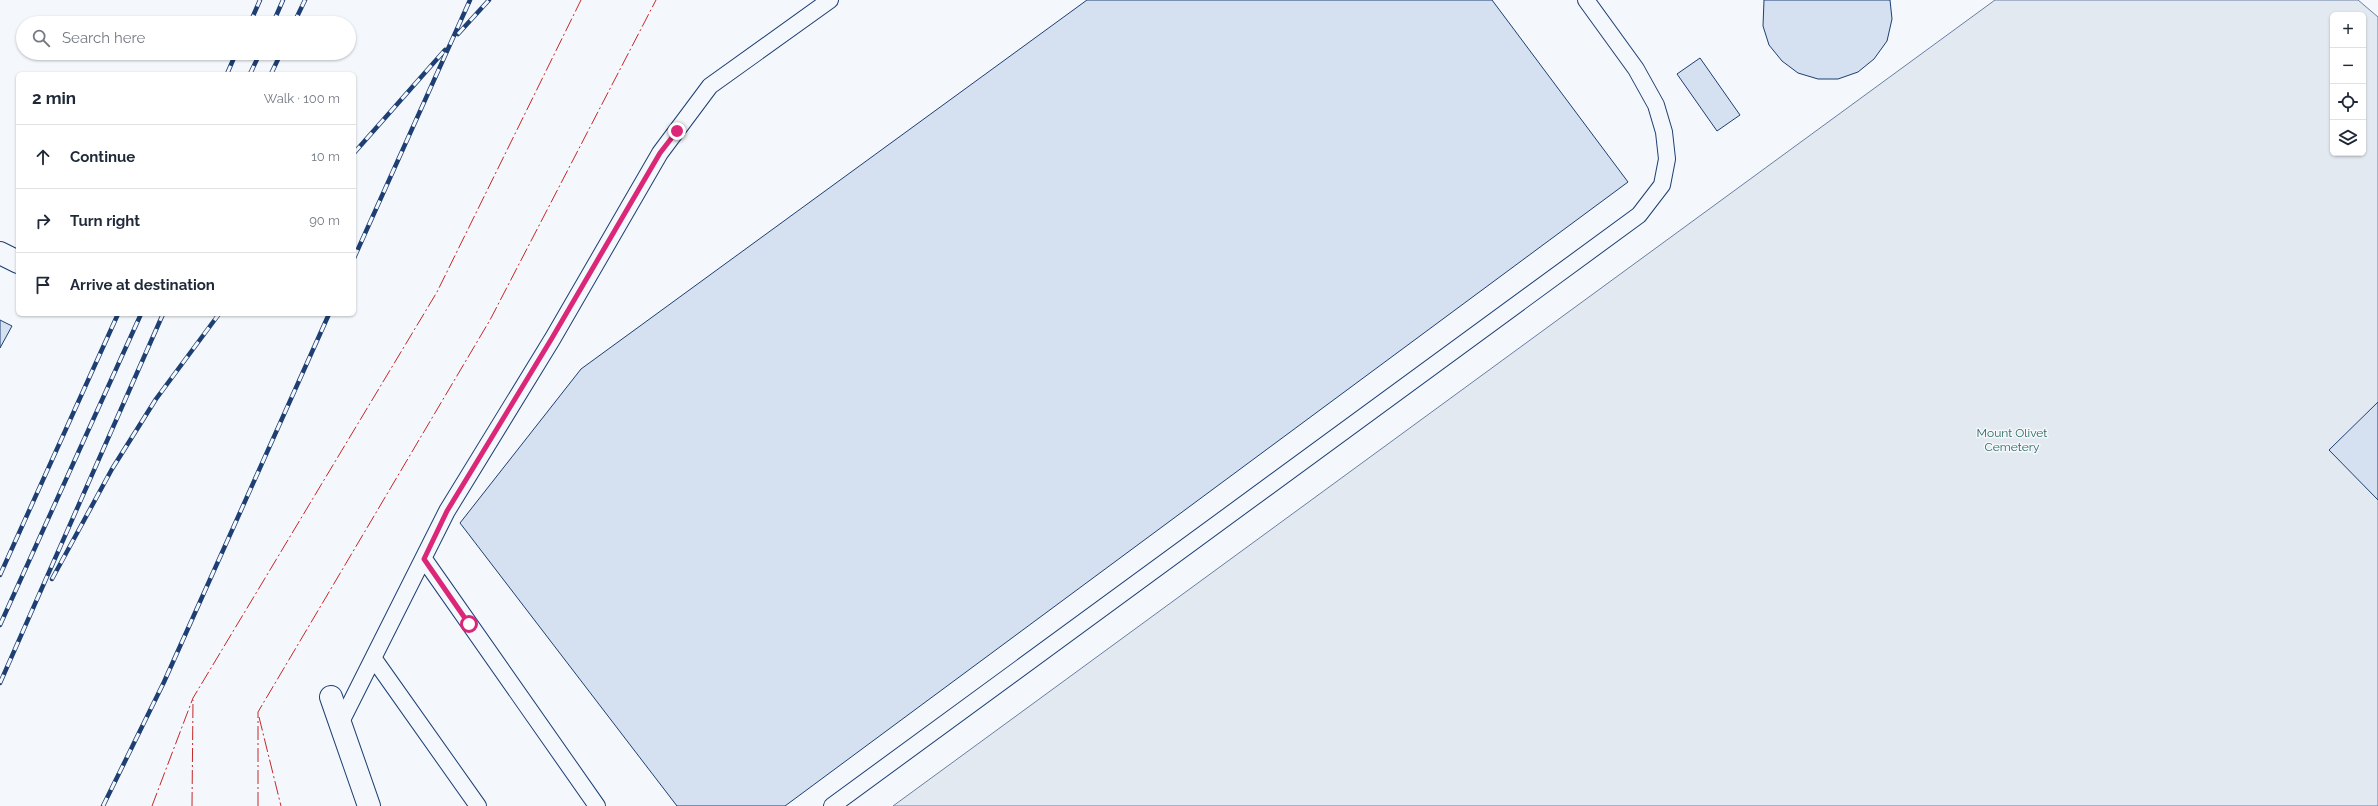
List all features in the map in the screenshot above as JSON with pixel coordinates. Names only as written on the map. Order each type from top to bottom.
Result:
[{"type":"street","points":[[0,253],[16,261]]},
{"type":"street","points":[[331,697],[368,806]]},
{"type":"lane","points":[[340,724],[447,511],[552,338],[660,153],[710,86],[830,0]]},
{"type":"lane","points":[[832,806],[1639,215],[1662,185],[1667,159],[1664,132],[1656,105],[1636,69],[1586,0]]},
{"type":"lane","points":[[424,559],[597,806]]},
{"type":"lane","points":[[374,658],[478,806]]},
{"type":"green space","name":"Mount Olivet Cemetery","points":[[1995,0],[2358,0],[2378,17],[2378,806],[893,806]]},
{"type":"building","points":[[1087,0],[1492,0],[1628,182],[785,806],[677,806],[460,523],[581,369]]},
{"type":"building","points":[[1764,0],[1890,0],[1892,19],[1887,41],[1874,59],[1858,72],[1838,79],[1818,79],[1798,73],[1782,61],[1769,45],[1763,26]]},
{"type":"building","points":[[1700,58],[1740,115],[1717,131],[1677,74]]},
{"type":"building","points":[[0,320],[12,326],[0,348]]},
{"type":"building","points":[[2378,402],[2378,500],[2329,450]]},
{"type":"railway","points":[[253,16],[260,0]]},
{"type":"railway","points":[[276,16],[283,0]]},
{"type":"railway","points":[[297,16],[305,0]]},
{"type":"railway","points":[[356,254],[470,0]]},
{"type":"railway","points":[[458,34],[489,0]]},
{"type":"railway","points":[[356,151],[445,50]]},
{"type":"railway","points":[[228,72],[233,60]]},
{"type":"railway","points":[[251,72],[257,60]]},
{"type":"railway","points":[[272,72],[278,60]]},
{"type":"railway","points":[[0,575],[117,316]]},
{"type":"railway","points":[[0,625],[140,316]]},
{"type":"railway","points":[[0,683],[162,316]]},
{"type":"railway","points":[[52,579],[112,469],[156,399],[218,316]]},
{"type":"railway","points":[[103,806],[164,682],[328,316]]},
{"type":"power","points":[[152,806],[193,698],[437,292],[581,0]]},
{"type":"power","points":[[258,806],[258,712],[490,320],[656,0]]},
{"type":"power","points":[[192,806],[193,700]]},
{"type":"power","points":[[259,717],[281,806]]},
{"type":"route","points":[[469,624],[424,559],[447,511],[552,338],[660,153],[677,131]]}]
